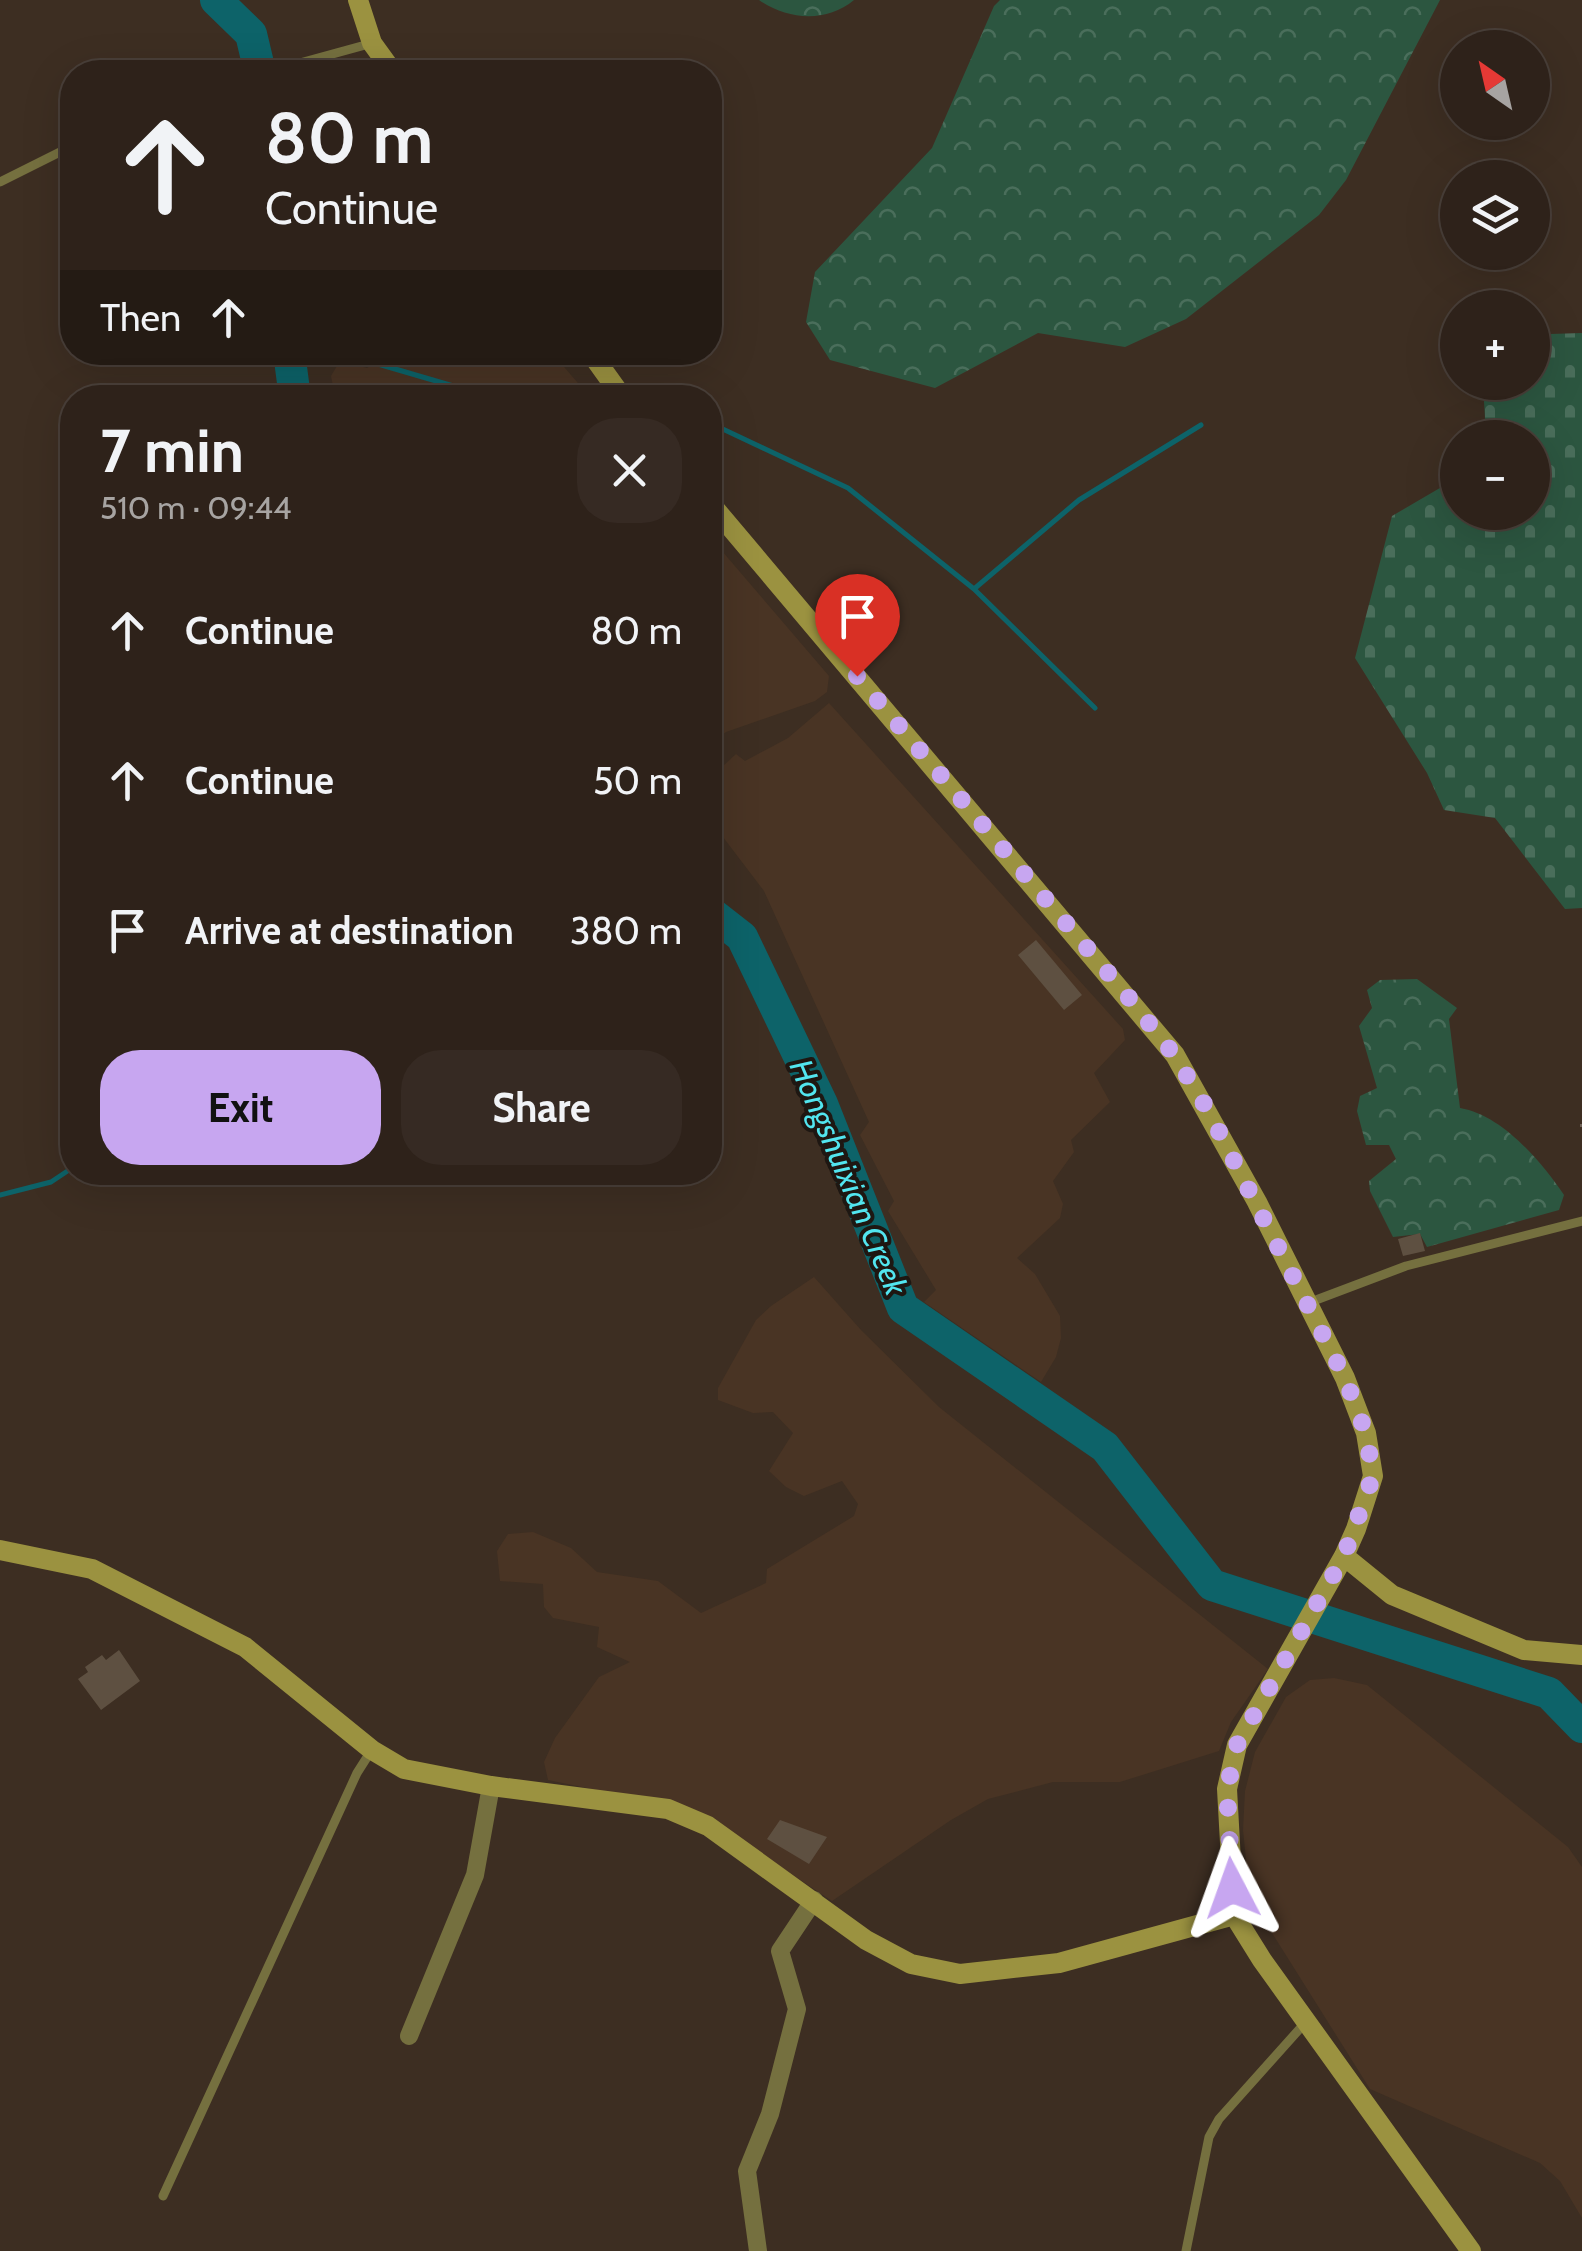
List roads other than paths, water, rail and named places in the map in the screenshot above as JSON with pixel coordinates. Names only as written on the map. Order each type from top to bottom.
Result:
[{"type":"main road","points":[[358,0],[372,43],[384,60]]},
{"type":"main road","points":[[722,517],[1175,1056],[1249,1186],[1345,1378],[1366,1433],[1373,1476],[1340,1562],[1237,1745],[1227,1789],[1234,1914],[1470,2251]]},
{"type":"main road","points":[[0,1550],[92,1569],[246,1646],[372,1750],[404,1769],[491,1786],[668,1809],[708,1826],[866,1940],[910,1964],[960,1974],[1059,1963],[1234,1914]]},
{"type":"main road","points":[[1340,1562],[1392,1595],[1524,1650],[1582,1656]]},
{"type":"street","points":[[409,2036],[475,1875],[491,1786]]},
{"type":"street","points":[[758,2251],[748,2171],[770,2114],[797,2009],[780,1952],[814,1900]]},
{"type":"lane","points":[[320,60],[372,43]]},
{"type":"lane","points":[[0,182],[60,152]]},
{"type":"lane","points":[[1308,1303],[1406,1266],[1582,1221]]},
{"type":"lane","points":[[162,2196],[358,1772],[372,1750]]},
{"type":"lane","points":[[1186,2251],[1209,2137],[1306,2022]]},
{"type":"waterway","name":"Hongshuixian Creek","points":[[216,0],[251,34],[257,60]]},
{"type":"waterway","name":"Hongshuixian Creek","points":[[291,365],[293,385]]},
{"type":"waterway","points":[[381,365],[450,385]]},
{"type":"waterway","points":[[722,429],[848,488],[974,589],[1079,500],[1201,425]]},
{"type":"waterway","points":[[974,589],[1095,708]]},
{"type":"waterway","name":"Hongshuixian Creek","points":[[722,921],[742,937],[822,1104],[903,1308],[1105,1447],[1212,1585],[1549,1693],[1582,1727]]},
{"type":"waterway","points":[[0,1195],[51,1182],[60,1176]]}]
